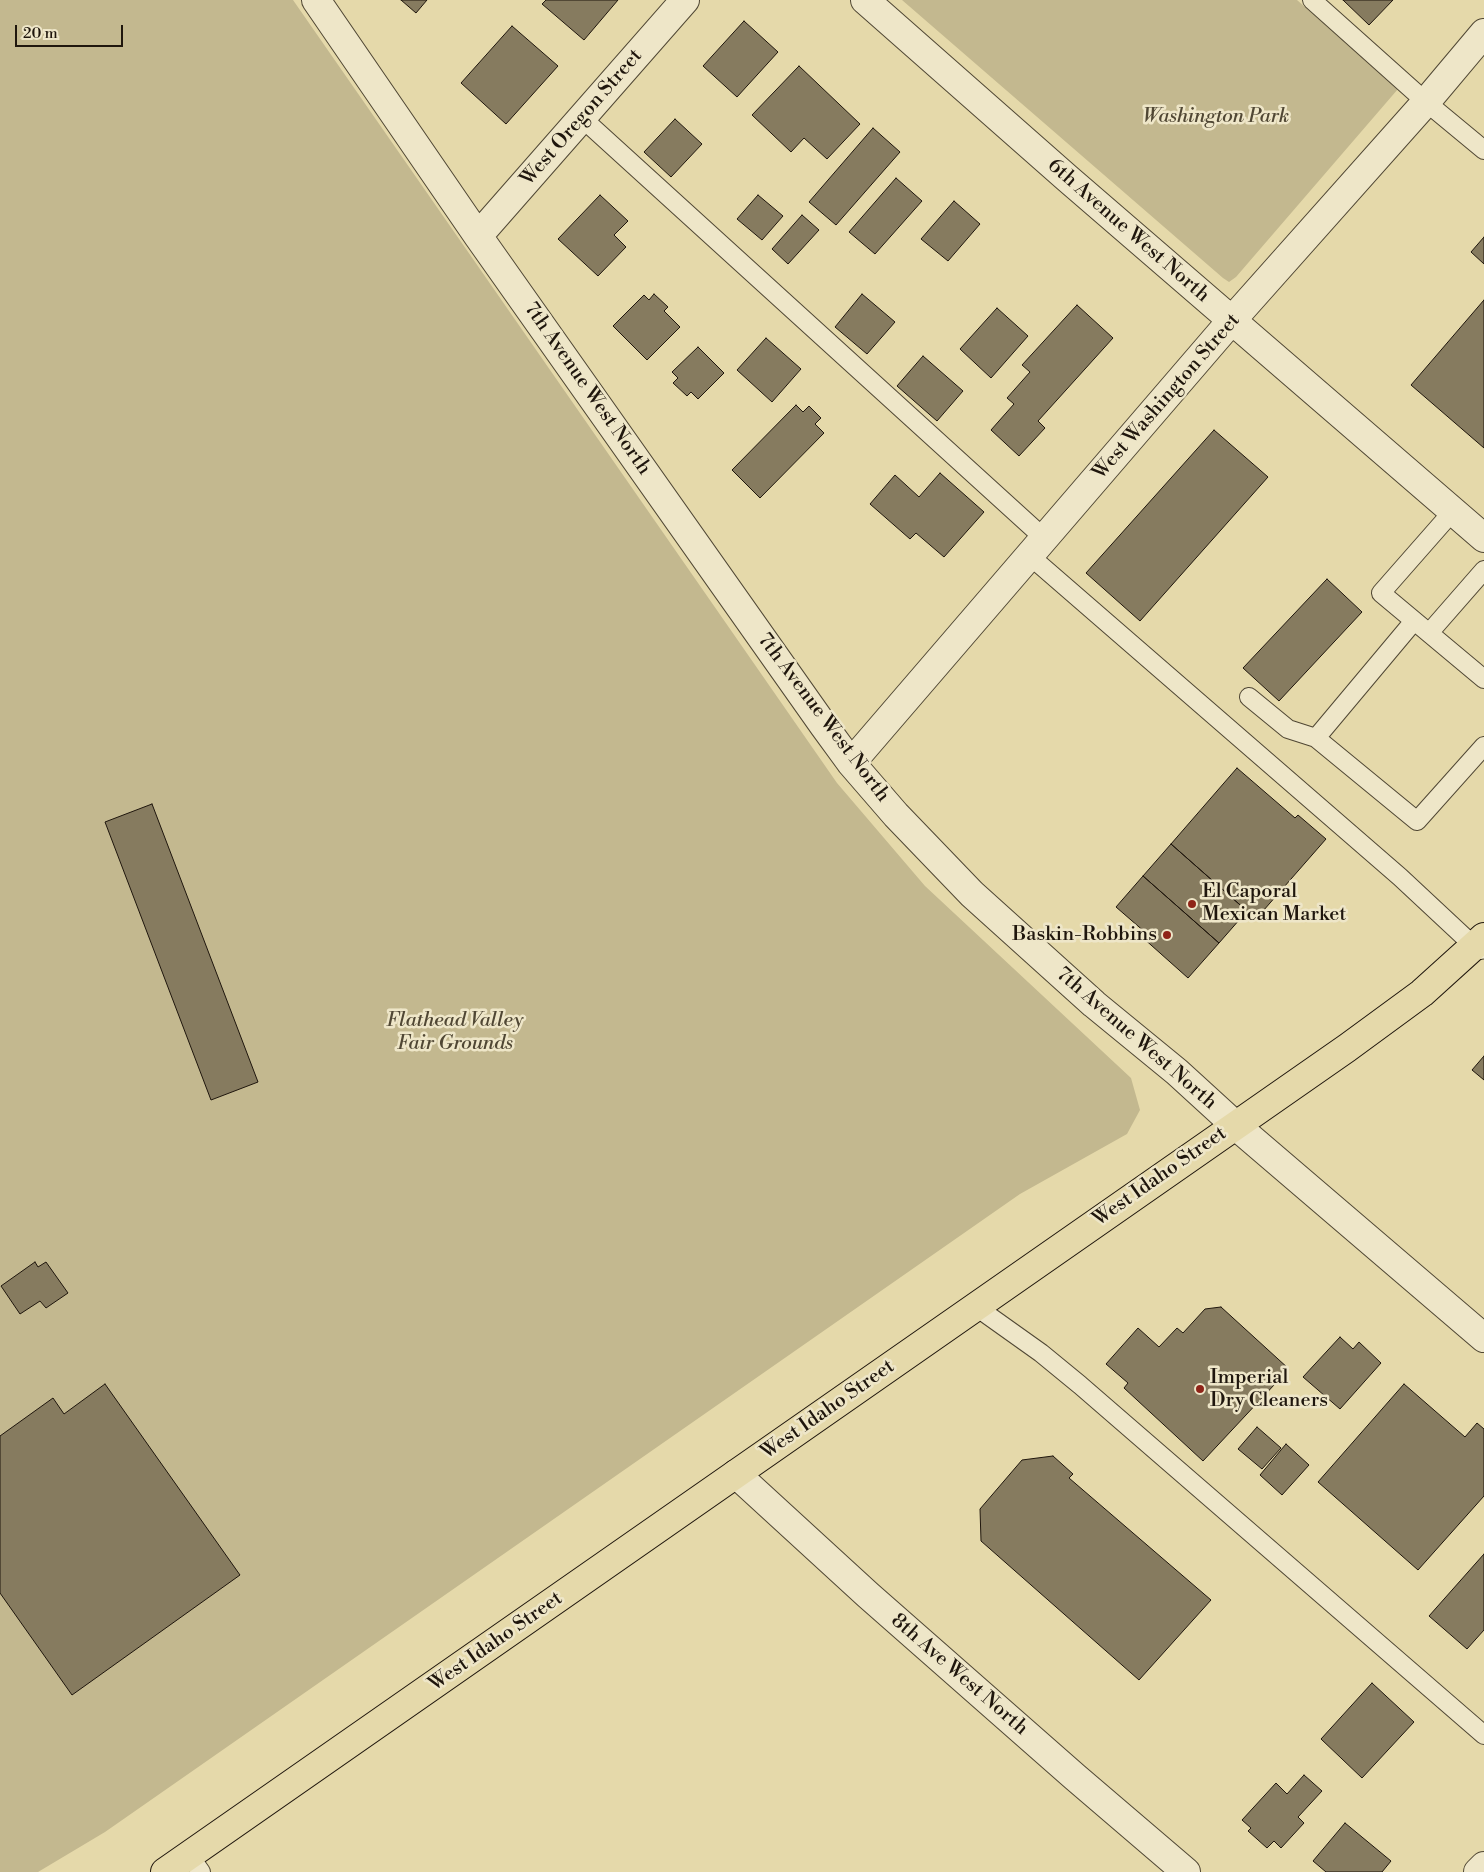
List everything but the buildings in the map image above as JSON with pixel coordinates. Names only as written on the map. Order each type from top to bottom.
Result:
[{"type":"highway","name":"West Idaho Street","points":[[164,1872],[195,1864],[736,1474],[1235,1124],[1347,1048],[1422,993],[1481,945]]},
{"type":"street","name":"7th Avenue West North","points":[[316,0],[478,236],[851,763],[896,815],[972,894],[1094,1004],[1170,1067],[1484,1338]]},
{"type":"street","name":"West Oregon Street","points":[[478,236],[685,0]]},
{"type":"street","name":"6th Avenue West North","points":[[865,0],[1484,538]]},
{"type":"street","name":"West Washington Street","points":[[851,763],[1232,320],[1484,34]]},
{"type":"street","name":"8th Ave West North","points":[[736,1474],[890,1614],[1186,1872]]},
{"type":"street","points":[[1478,1872],[1484,1866]]},
{"type":"lane","points":[[1312,0],[1426,102],[1484,150]]},
{"type":"lane","points":[[582,118],[1038,547],[1426,900],[1481,945]]},
{"type":"lane","points":[[1453,511],[1381,593],[1484,679]]},
{"type":"lane","points":[[1429,633],[1484,570]]},
{"type":"lane","points":[[1316,738],[1414,621]]},
{"type":"lane","points":[[1249,697],[1288,728],[1316,738],[1417,821],[1484,746]]},
{"type":"lane","points":[[976,1306],[1041,1353],[1080,1385],[1484,1735]]},
{"type":"green space","name":"Flathead Valley Fair Grounds","points":[[0,0],[293,0],[837,783],[925,886],[1131,1078],[1140,1110],[1127,1134],[1020,1194],[105,1832],[38,1872],[0,1872]]},
{"type":"green space","name":"Washington Park","points":[[902,0],[1297,0],[1398,89],[1236,277],[1229,282]]},
{"type":"place","name":"El Caporal Mexican Market","points":[[1192,904]]},
{"type":"place","name":"Baskin-Robbins","points":[[1167,935]]},
{"type":"place","name":"Imperial Dry Cleaners","points":[[1200,1389]]}]
